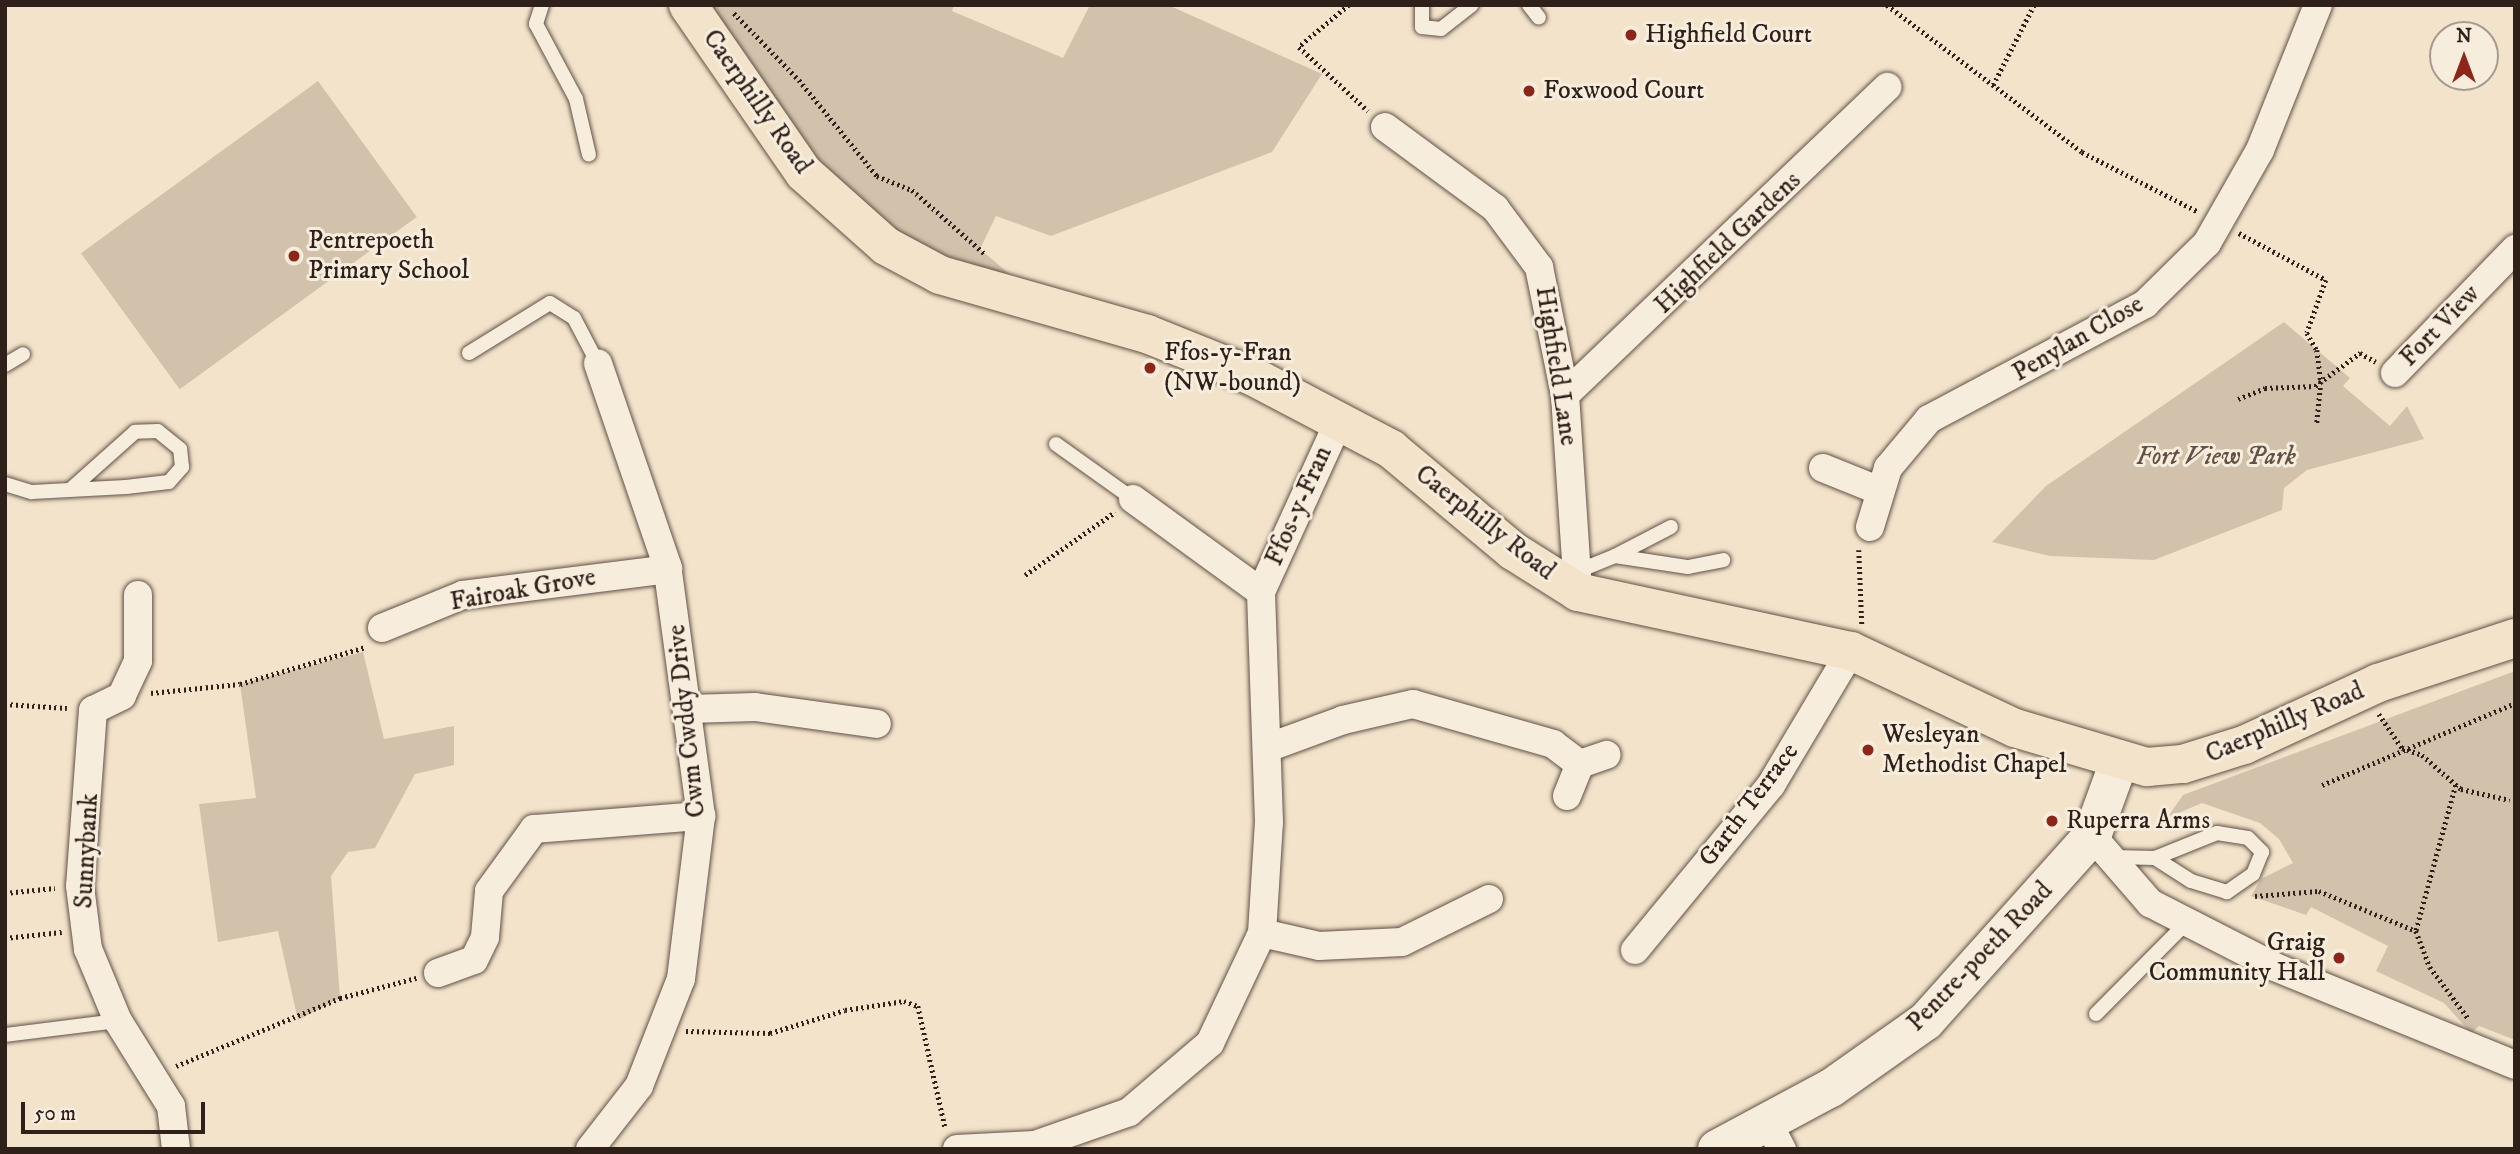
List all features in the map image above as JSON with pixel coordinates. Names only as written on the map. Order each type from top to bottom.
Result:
[{"type":"main road","name":"Caerphilly Road","points":[[688,5],[804,173],[886,246],[940,275],[1147,334],[1254,377],[1391,449],[1513,551],[1578,581],[1857,638],[2015,728],[2119,762],[2183,765],[2244,745],[2365,689],[2515,638]]},
{"type":"street","name":"Penylan Close","points":[[1870,527],[1888,468],[1929,419],[2146,304],[2220,223],[2260,150],[2318,5]]},
{"type":"street","name":"Highfield Gardens","points":[[1565,395],[1887,87]]},
{"type":"street","name":"Highfield Lane","points":[[1385,127],[1494,208],[1539,267],[1565,395],[1578,581]]},
{"type":"street","name":"Fort View","points":[[2395,373],[2515,249]]},
{"type":"street","name":"Cwm Cwddy Drive","points":[[590,1149],[639,1086],[681,979],[701,816],[689,709],[668,569],[638,464],[598,364]]},
{"type":"street","name":"Ffos-y-Fran","points":[[952,1142],[974,1149],[1035,1145],[1129,1112],[1210,1042],[1262,933],[1267,748],[1261,592],[1339,421]]},
{"type":"street","points":[[1823,468],[1880,491]]},
{"type":"street","name":"Ffos-y-Fran","points":[[1133,499],[1261,592]]},
{"type":"street","name":"Fairoak Grove","points":[[382,628],[463,595],[668,569]]},
{"type":"street","points":[[93,710],[122,696],[138,661],[138,595]]},
{"type":"street","name":"Garth Terrace","points":[[1635,950],[1772,785],[1857,638]]},
{"type":"street","points":[[1267,748],[1343,720],[1413,704],[1553,744],[1580,765]]},
{"type":"street","points":[[689,709],[755,707],[877,724]]},
{"type":"street","name":"Sunnybank","points":[[93,710],[80,886],[84,930],[118,1021],[171,1106],[176,1149]]},
{"type":"street","points":[[1567,796],[1580,765],[1606,755]]},
{"type":"street","name":"Pentre-poeth Road","points":[[1717,1149],[1775,1136],[1926,1021],[2102,846],[2119,762]]},
{"type":"street","points":[[438,973],[474,960],[485,937],[489,891],[534,829],[701,816]]},
{"type":"street","points":[[2102,846],[2150,903],[2186,922],[2473,1050],[2515,1065]]},
{"type":"street","points":[[1262,933],[1319,946],[1402,942],[1489,899]]},
{"type":"lane","points":[[542,5],[537,23],[576,99],[589,155]]},
{"type":"lane","points":[[1422,5],[1422,27],[1441,29],[1472,5]]},
{"type":"lane","points":[[1529,5],[1539,18]]},
{"type":"lane","points":[[469,353],[550,303],[574,318],[598,364]]},
{"type":"lane","points":[[5,365],[23,354]]},
{"type":"lane","points":[[5,484],[32,492],[169,482],[182,467],[180,449],[158,431],[135,432],[71,489]]},
{"type":"lane","points":[[1056,444],[1133,499]]},
{"type":"lane","points":[[1578,581],[1615,556],[1671,527]]},
{"type":"lane","points":[[1615,556],[1688,567],[1723,560]]},
{"type":"lane","points":[[2102,846],[2155,858],[2191,881],[2227,892],[2253,874],[2262,852],[2248,838],[2217,833],[2155,858]]},
{"type":"lane","points":[[2096,1014],[2186,922]]},
{"type":"lane","points":[[5,1035],[118,1021]]},
{"type":"path","points":[[724,5],[799,80],[877,176],[912,190],[996,263]]},
{"type":"path","points":[[1349,5],[1298,47],[1385,127]]},
{"type":"path","points":[[1887,5],[2082,152],[2326,280],[2307,334],[2321,382],[2318,423]]},
{"type":"path","points":[[1993,85],[2034,5]]},
{"type":"path","points":[[2238,399],[2265,388],[2321,382],[2360,353],[2395,373]]},
{"type":"path","points":[[1026,575],[1133,499]]},
{"type":"path","points":[[1857,638],[1859,550],[1870,527]]},
{"type":"path","points":[[122,696],[240,684],[363,652],[382,628]]},
{"type":"path","points":[[2365,689],[2402,748],[2422,755],[2456,785],[2510,800]]},
{"type":"path","points":[[2322,785],[2402,748],[2515,703]]},
{"type":"path","points":[[5,704],[93,710]]},
{"type":"path","points":[[2456,785],[2416,930],[2430,967],[2467,1012],[2473,1050]]},
{"type":"path","points":[[5,893],[80,886]]},
{"type":"path","points":[[2227,892],[2319,891],[2416,930]]},
{"type":"path","points":[[5,938],[84,930]]},
{"type":"path","points":[[152,1076],[340,998],[438,973]]},
{"type":"path","points":[[662,1027],[713,1035],[770,1033],[845,1010],[911,1003],[918,1006],[952,1142]]},
{"type":"green space","points":[[688,5],[954,5],[952,11],[1063,58],[1090,5],[1168,5],[1322,74],[1272,152],[1051,236],[996,216],[980,249],[1013,277],[886,246]]},
{"type":"green space","points":[[318,81],[417,217],[180,389],[81,253]]},
{"type":"green space","name":"Fort View Park","points":[[2284,322],[2350,378],[2343,386],[2390,426],[2407,406],[2424,439],[2307,470],[2284,488],[2282,510],[2154,560],[2050,556],[1992,542],[2046,486]]},
{"type":"green space","points":[[363,652],[384,739],[454,726],[454,765],[415,774],[375,848],[348,852],[331,876],[340,998],[298,1020],[278,931],[218,942],[199,804],[256,798],[240,684]]},
{"type":"green space","points":[[2515,671],[2515,1040],[2479,1026],[2471,1033],[2444,1003],[2376,971],[2388,946],[2311,907],[2306,915],[2251,896],[2261,879],[2293,863],[2279,839],[2260,823],[2202,803],[2167,818],[2183,795]]},
{"type":"place","name":"Highfield Court","points":[[1631,35]]},
{"type":"place","name":"Foxwood Court","points":[[1529,91]]},
{"type":"place","name":"Pentrepoeth Primary School","points":[[294,256]]},
{"type":"place","name":"Ffos-y-Fran (NW-bound)","points":[[1150,368]]},
{"type":"place","name":"Wesleyan Methodist Chapel","points":[[1868,750]]},
{"type":"place","name":"Ruperra Arms","points":[[2052,821]]},
{"type":"place","name":"Graig Community Hall","points":[[2339,958]]}]
